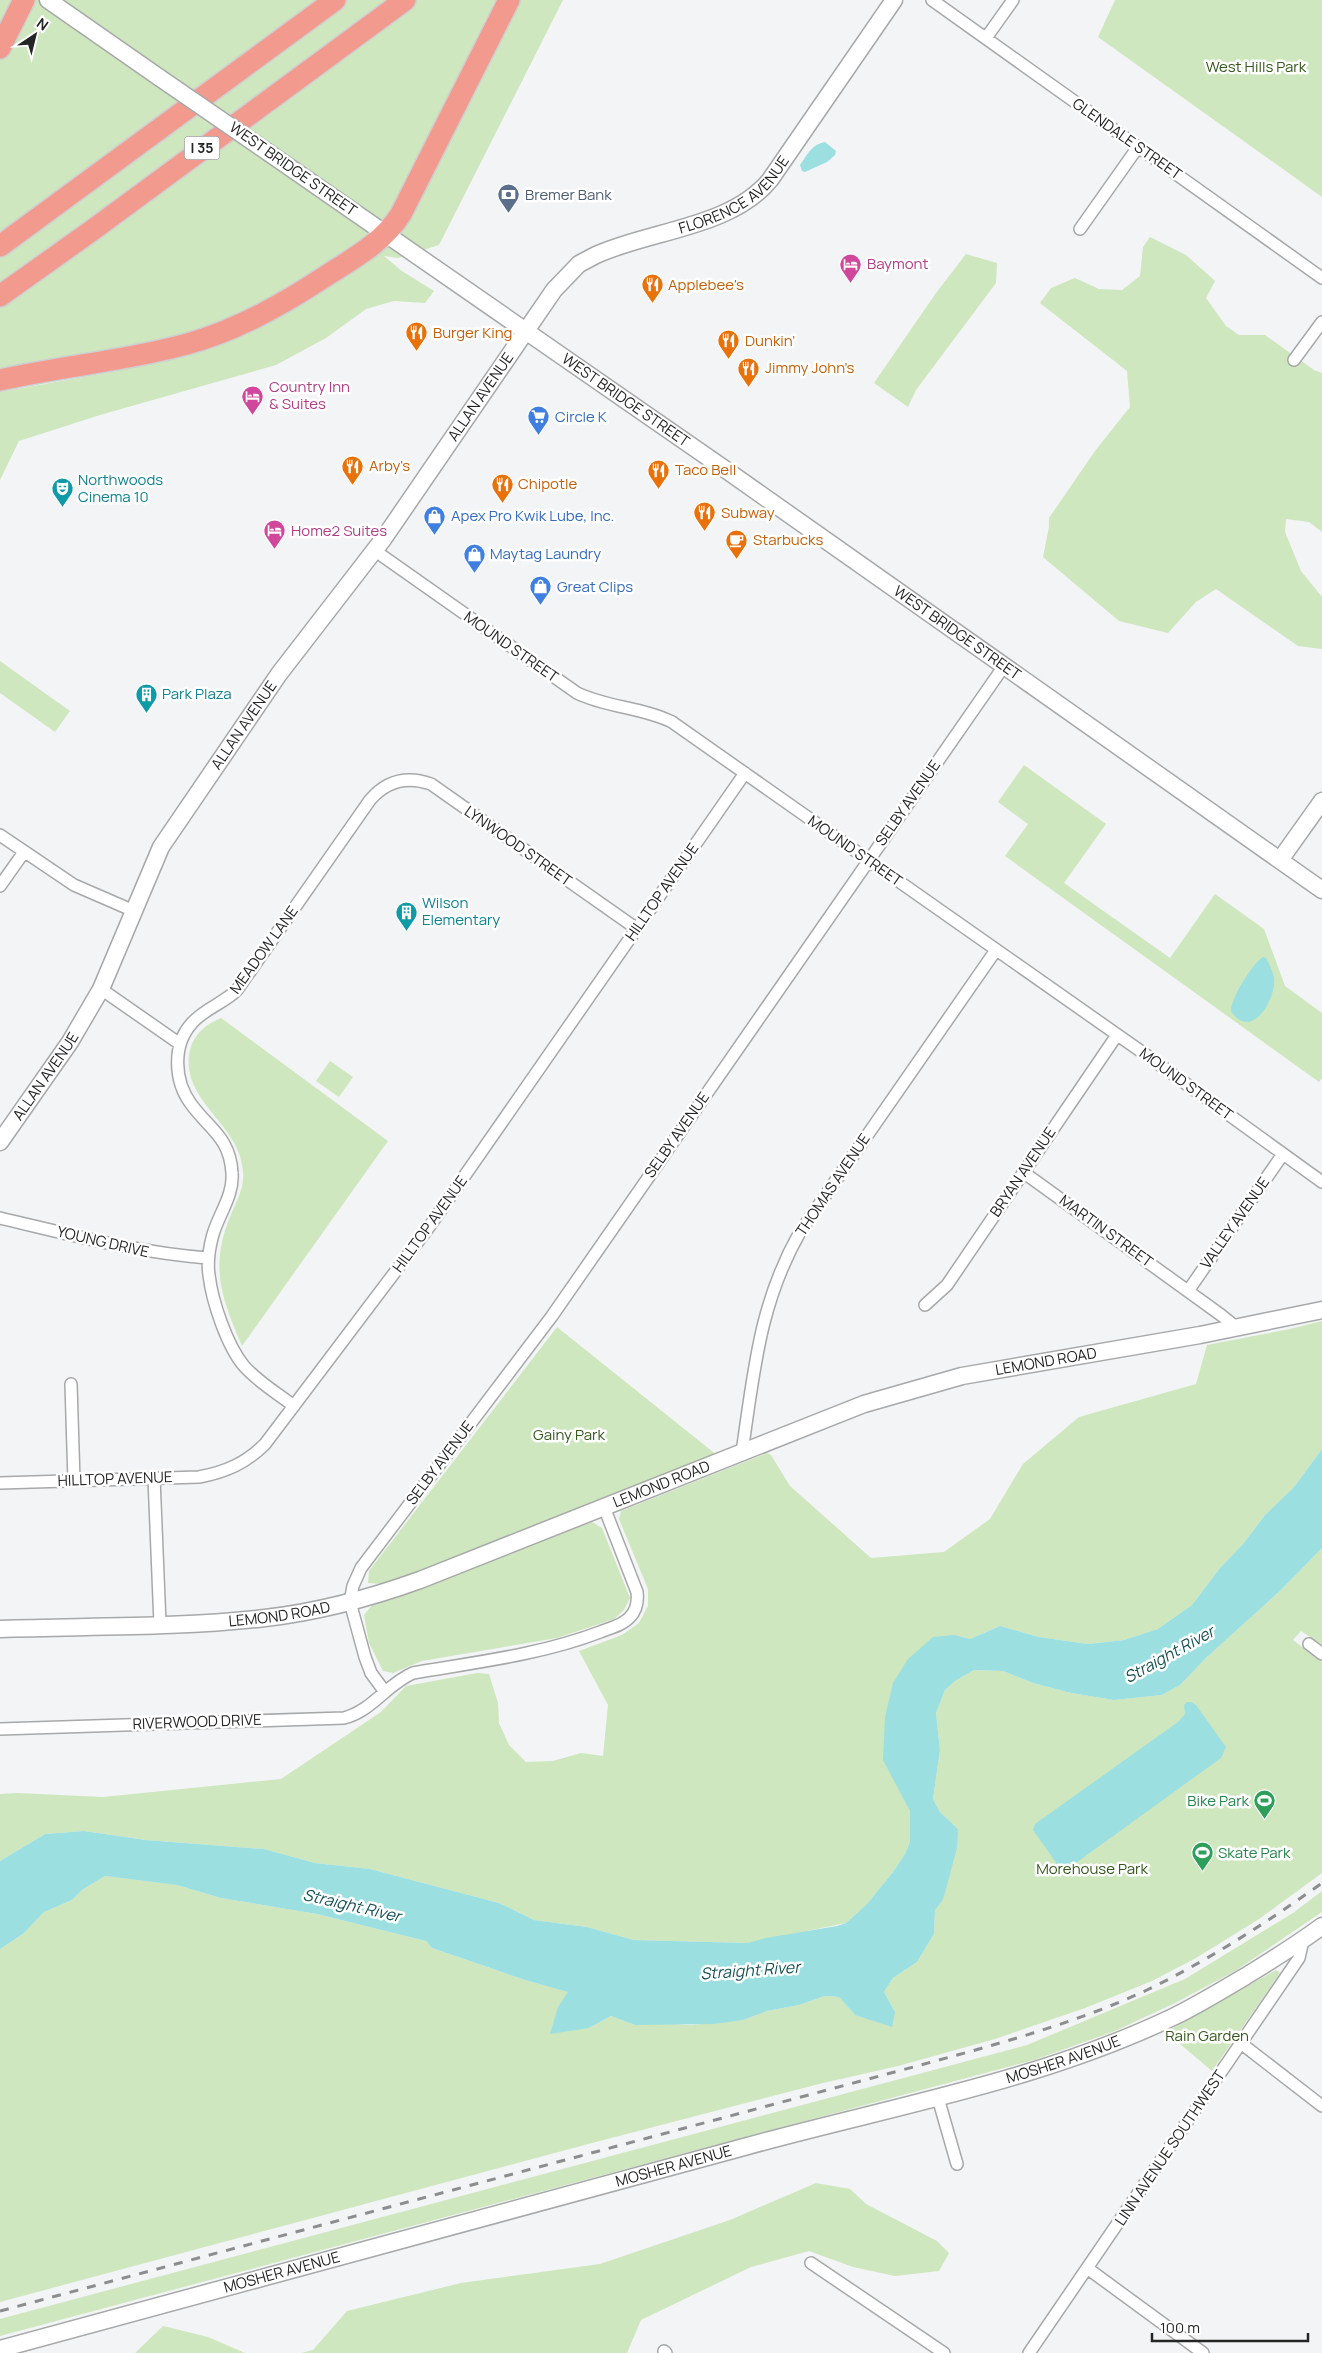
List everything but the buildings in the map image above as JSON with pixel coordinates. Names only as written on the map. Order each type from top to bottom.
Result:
[{"type":"highway","points":[[0,48],[24,0]]},
{"type":"highway","name":"I 35","points":[[0,246],[335,0]]},
{"type":"highway","name":"I 35","points":[[0,296],[405,0]]},
{"type":"highway","points":[[0,380],[187,344],[224,331],[291,298],[358,256],[387,234],[401,214],[509,0]]},
{"type":"street","name":"WEST BRIDGE STREET","points":[[48,0],[387,234],[1322,890]]},
{"type":"street","name":"FLORENCE AVENUE","points":[[525,332],[561,281],[579,264],[600,253],[731,211],[757,195],[770,180],[894,0]]},
{"type":"street","name":"GLENDALE STREET","points":[[932,0],[1322,278]]},
{"type":"street","points":[[986,38],[1013,0]]},
{"type":"street","points":[[1080,230],[1138,147]]},
{"type":"street","points":[[1294,360],[1322,322]]},
{"type":"street","name":"ALLAN AVENUE","points":[[0,1142],[74,1035],[101,989],[161,847],[279,674],[374,550],[525,332]]},
{"type":"street","name":"MOUND STREET","points":[[374,550],[577,693],[603,703],[657,715],[672,722],[1117,1034],[1322,1182]]},
{"type":"street","name":"SELBY AVENUE","points":[[350,1602],[353,1586],[361,1568],[552,1316],[1004,666]]},
{"type":"street","name":"HILLTOP AVENUE","points":[[0,1483],[199,1477],[231,1469],[256,1453],[294,1406],[429,1227],[745,773]]},
{"type":"street","name":"LYNWOOD STREET","points":[[394,782],[406,779],[432,784],[637,929]]},
{"type":"street","name":"MEADOW LANE","points":[[294,1406],[254,1376],[234,1351],[212,1291],[208,1258],[213,1234],[231,1188],[231,1163],[218,1134],[190,1103],[184,1093],[177,1067],[180,1044],[192,1023],[202,1014],[229,998],[237,990],[370,800],[384,786],[394,782]]},
{"type":"street","points":[[1280,860],[1322,801]]},
{"type":"street","points":[[0,835],[74,885],[134,911]]},
{"type":"street","points":[[0,886],[24,852]]},
{"type":"street","name":"THOMAS AVENUE","points":[[742,1452],[760,1334],[767,1304],[785,1258],[805,1224],[996,950]]},
{"type":"street","points":[[101,989],[180,1044]]},
{"type":"street","name":"BRYAN AVENUE","points":[[926,1305],[947,1285],[1117,1034]]},
{"type":"street","name":"VALLEY AVENUE","points":[[1188,1291],[1283,1154]]},
{"type":"street","name":"MARTIN STREET","points":[[1023,1172],[1237,1328]]},
{"type":"street","name":"YOUNG DRIVE","points":[[0,1218],[133,1249],[165,1255],[208,1258]]},
{"type":"street","name":"LEMOND ROAD","points":[[0,1629],[160,1624],[267,1618],[350,1602],[420,1580],[864,1404],[962,1376],[1237,1328],[1322,1310]]},
{"type":"street","points":[[71,1384],[74,1480]]},
{"type":"street","points":[[154,1478],[160,1624]]},
{"type":"street","name":"RIVERWOOD DRIVE","points":[[0,1728],[344,1718],[365,1710],[403,1677],[413,1673],[551,1649],[625,1622],[635,1610],[637,1592],[604,1507]]},
{"type":"street","points":[[350,1602],[365,1657],[372,1673],[385,1692]]},
{"type":"street","points":[[1309,1644],[1322,1654]]},
{"type":"street","name":"MOSHER AVENUE","points":[[0,2349],[777,2138],[938,2098],[1050,2066],[1133,2035],[1194,2007],[1303,1940],[1322,1926]]},
{"type":"street","name":"LINN AVENUE SOUTHWEST","points":[[1029,2353],[1242,2044],[1299,1958],[1303,1940]]},
{"type":"street","points":[[1242,2044],[1322,2106]]},
{"type":"street","points":[[938,2098],[956,2164]]},
{"type":"street","points":[[811,2263],[944,2353]]},
{"type":"street","points":[[1087,2268],[1204,2353]]},
{"type":"green space","points":[[0,0],[563,0],[439,245],[398,258],[384,256],[402,271],[434,291],[425,303],[394,301],[366,309],[326,338],[276,365],[100,415],[19,441],[0,480],[0,392],[117,371],[78,365],[0,380]]},
{"type":"green space","name":"West Hills Park","points":[[1115,0],[1322,0],[1322,197],[1098,37]]},
{"type":"green space","points":[[1150,237],[1186,255],[1215,281],[1206,298],[1226,326],[1239,335],[1265,335],[1314,370],[1322,373],[1322,532],[1309,522],[1286,519],[1285,532],[1301,571],[1322,597],[1322,649],[1298,646],[1216,589],[1196,602],[1168,633],[1119,621],[1043,557],[1049,518],[1095,451],[1130,407],[1127,371],[1040,303],[1051,288],[1075,278],[1099,289],[1122,290],[1140,276],[1143,247]]},
{"type":"green space","points":[[966,254],[997,263],[996,283],[916,390],[908,407],[874,383],[936,293]]},
{"type":"green space","points":[[0,661],[70,711],[55,732],[0,693]]},
{"type":"green space","points":[[1024,765],[1106,824],[1064,883],[1170,958],[1215,894],[1264,929],[1285,986],[1322,1013],[1322,1078],[1319,1082],[1005,856],[1028,824],[998,802]]},
{"type":"green space","points":[[221,1018],[388,1141],[242,1346],[224,1300],[221,1285],[220,1255],[228,1222],[241,1191],[243,1171],[239,1154],[232,1139],[201,1098],[193,1084],[189,1068],[190,1050],[194,1039],[210,1023]]},
{"type":"green space","points":[[330,1061],[353,1077],[339,1097],[316,1081]]},
{"type":"green space","points":[[1322,1321],[1322,1449],[1294,1487],[1265,1515],[1243,1544],[1220,1568],[1192,1605],[1158,1629],[1124,1640],[1088,1644],[1039,1637],[1000,1626],[970,1639],[955,1635],[903,1793],[910,1811],[910,1842],[905,1854],[893,1872],[867,1904],[846,1923],[748,1943],[634,1940],[587,1927],[534,1920],[499,1903],[370,1869],[315,1863],[264,1849],[146,1840],[84,1831],[45,1834],[0,1861],[0,1794],[103,1797],[281,1779],[381,1712],[406,1686],[477,1673],[489,1674],[498,1703],[499,1723],[509,1745],[526,1762],[553,1761],[581,1753],[603,1756],[608,1705],[579,1651],[622,1635],[639,1623],[648,1606],[648,1589],[619,1519],[621,1511],[767,1453],[771,1455],[790,1486],[871,1558],[944,1552],[990,1519],[1023,1464],[1079,1417],[1196,1384],[1207,1345]]},
{"type":"green space","name":"Gainy Park","points":[[557,1327],[718,1456],[457,1559],[383,1584],[368,1583],[369,1571]]},
{"type":"green space","points":[[592,1522],[602,1528],[630,1598],[624,1610],[614,1619],[557,1638],[422,1661],[393,1673],[383,1671],[369,1643],[364,1615],[372,1605]]},
{"type":"green space","name":"Morehouse Park","points":[[1322,1548],[1322,1645],[1301,1631],[1293,1640],[1322,1662],[1322,1873],[1259,1919],[1196,1958],[1152,1981],[1085,2008],[995,2039],[898,2066],[823,2083],[592,2143],[0,2302],[0,1949],[23,1934],[44,1912],[72,1900],[82,1890],[105,1876],[177,1885],[221,1898],[317,1914],[426,1941],[432,1948],[525,1980],[569,1992],[558,2007],[589,2028],[611,2016],[635,2025],[656,2023],[691,2025],[743,2020],[767,2011],[799,2005],[825,1996],[839,1997],[855,2015],[895,2012],[884,1992],[893,1978],[917,1962],[934,1934],[935,1910],[943,1900],[958,1829],[940,1812],[933,1799],[940,1750],[936,1713],[945,1690],[955,1681],[974,1670],[1003,1671],[1033,1683],[1071,1693],[1114,1700],[1162,1695],[1180,1685],[1207,1657],[1280,1591]]},
{"type":"green space","points":[[1322,1891],[1322,1912],[1235,1971],[1175,2003],[1115,2031],[1034,2060],[0,2336],[0,2319],[1027,2045],[1185,1979],[1293,1913]]},
{"type":"green space","name":"Rain Garden","points":[[1276,1970],[1280,1973],[1212,2071],[1166,2032]]},
{"type":"green space","points":[[816,2183],[850,2189],[866,2204],[937,2241],[949,2253],[939,2271],[895,2276],[853,2267],[809,2251],[751,2267],[641,2320],[627,2353],[301,2353],[313,2350],[347,2311],[461,2283],[600,2264],[730,2220]]},
{"type":"green space","points":[[163,2326],[208,2337],[245,2353],[135,2353]]},
{"type":"water","points":[[825,142],[836,151],[835,155],[827,162],[805,172],[802,171],[800,165],[808,154],[817,145]]},
{"type":"water","points":[[1263,957],[1266,958],[1272,970],[1274,986],[1267,1006],[1261,1014],[1254,1020],[1247,1022],[1239,1019],[1231,1011],[1232,1005],[1243,982],[1253,967]]},
{"type":"water","name":"Straight River","points":[[1322,1449],[1322,1548],[1280,1591],[1207,1657],[1180,1685],[1162,1695],[1114,1700],[1071,1693],[1033,1683],[1003,1671],[974,1670],[955,1681],[945,1690],[936,1713],[940,1750],[933,1799],[940,1812],[958,1829],[957,1848],[943,1900],[935,1910],[934,1934],[917,1962],[893,1978],[884,1992],[895,2012],[892,2027],[855,2015],[839,1997],[825,1996],[799,2005],[767,2011],[743,2020],[714,2024],[635,2025],[611,2016],[589,2028],[550,2034],[558,2007],[568,1992],[525,1980],[432,1948],[426,1941],[317,1914],[221,1898],[177,1885],[105,1876],[82,1890],[72,1900],[44,1912],[23,1934],[0,1949],[0,1861],[45,1834],[84,1831],[146,1840],[264,1849],[315,1863],[370,1869],[499,1903],[534,1920],[587,1927],[634,1940],[748,1943],[846,1923],[867,1904],[893,1872],[905,1854],[910,1842],[910,1811],[883,1760],[885,1717],[893,1683],[908,1659],[933,1637],[955,1635],[970,1639],[1000,1626],[1039,1637],[1088,1644],[1124,1640],[1158,1629],[1192,1605],[1220,1568],[1243,1544],[1265,1515],[1294,1487]]},
{"type":"water","points":[[1187,1702],[1196,1705],[1226,1747],[1221,1758],[1069,1868],[1057,1864],[1033,1830],[1035,1824],[1178,1722],[1185,1714],[1184,1705]]},
{"type":"railway","points":[[0,2311],[1034,2033],[1091,2013],[1147,1990],[1237,1940],[1322,1883]]},
{"type":"place","name":"Bremer Bank","points":[[509,214]]},
{"type":"place","name":"Baymont","points":[[851,283]]},
{"type":"place","name":"Applebee's","points":[[652,304]]},
{"type":"place","name":"Burger King","points":[[417,352]]},
{"type":"place","name":"Dunkin'","points":[[729,360]]},
{"type":"place","name":"Jimmy John's","points":[[749,387]]},
{"type":"place","name":"Country Inn & Suites","points":[[253,415]]},
{"type":"place","name":"Circle K","points":[[539,436]]},
{"type":"place","name":"Arby's","points":[[353,485]]},
{"type":"place","name":"Taco Bell","points":[[659,489]]},
{"type":"place","name":"Chipotle","points":[[502,503]]},
{"type":"place","name":"Northwoods Cinema 10","points":[[62,508]]},
{"type":"place","name":"Subway","points":[[705,532]]},
{"type":"place","name":"Apex Pro Kwik Lube, Inc.","points":[[435,535]]},
{"type":"place","name":"Home2 Suites","points":[[275,550]]},
{"type":"place","name":"Starbucks","points":[[737,559]]},
{"type":"place","name":"Maytag Laundry","points":[[474,573]]},
{"type":"place","name":"Great Clips","points":[[541,606]]},
{"type":"place","name":"Park Plaza","points":[[146,713]]},
{"type":"place","name":"Wilson Elementary","points":[[406,931]]},
{"type":"place","name":"Bike Park","points":[[1265,1820]]},
{"type":"place","name":"Skate Park","points":[[1202,1872]]}]
